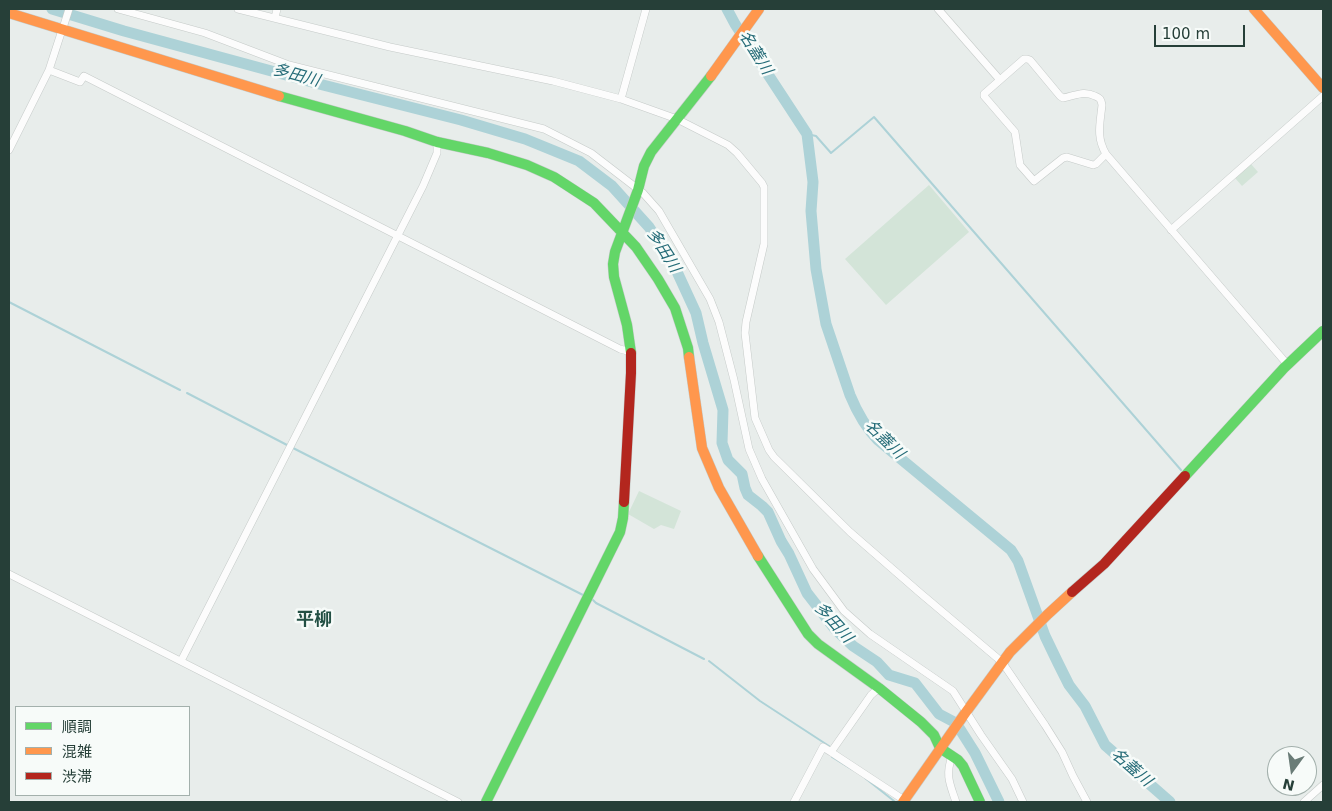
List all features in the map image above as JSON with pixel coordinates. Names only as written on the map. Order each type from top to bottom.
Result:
[{"type":"street","points":[[9,150],[49,70],[68,9]]},
{"type":"street","points":[[118,9],[205,33],[289,65],[544,129],[591,153],[635,186],[637,192]]},
{"type":"street","points":[[238,9],[390,47],[553,81],[621,99],[677,119],[732,147],[764,187],[764,244],[745,333],[755,418],[769,450],[850,532],[1002,662],[1058,746],[1087,802]]},
{"type":"street","points":[[275,18],[277,9]]},
{"type":"street","points":[[621,99],[646,9]]},
{"type":"street","points":[[486,802],[620,532],[623,518],[631,352],[627,325],[614,277],[615,252],[637,192],[644,166],[651,152],[714,73],[759,9]]},
{"type":"street","points":[[938,9],[1000,80]]},
{"type":"street","points":[[1254,9],[1323,88]]},
{"type":"street","points":[[9,13],[437,142],[527,164],[554,177],[594,204],[623,231],[636,247],[675,308],[688,348],[702,448],[719,488],[758,555],[808,634],[818,644],[879,688],[934,734],[942,746],[963,766],[980,802]]},
{"type":"street","points":[[1106,154],[1093,165],[1070,158],[1062,158],[1034,182],[1020,165],[1015,132],[984,96],[985,93],[1024,59],[1027,59],[1030,60],[1063,98],[1083,93],[1099,97],[1102,105],[1100,139],[1101,146],[1106,154],[1287,364]]},
{"type":"street","points":[[49,70],[80,82],[84,76],[620,349],[631,352]]},
{"type":"street","points":[[1171,230],[1323,96]]},
{"type":"street","points":[[181,661],[423,186],[437,153],[437,142]]},
{"type":"street","points":[[637,192],[643,193],[659,211],[710,299],[719,322],[749,449],[762,479],[813,569],[844,612],[870,634],[953,691],[965,714],[1012,779],[1023,802]]},
{"type":"street","points":[[794,802],[823,747],[903,801],[1002,662],[1047,615],[1118,550],[1287,364],[1323,331]]},
{"type":"street","points":[[9,574],[458,802]]},
{"type":"street","points":[[831,752],[871,695],[879,688]]},
{"type":"street","points":[[952,756],[948,773],[956,802]]},
{"type":"street","points":[[1304,802],[1323,785]]},
{"type":"green space","points":[[1251,164],[1258,172],[1242,186],[1235,178]]},
{"type":"green space","points":[[929,185],[969,232],[886,305],[845,259]]},
{"type":"green space","points":[[639,491],[681,511],[674,529],[661,525],[654,529],[628,514]]},
{"type":"waterway","name":"多田川","points":[[52,9],[124,31],[461,120],[525,139],[579,161],[612,186],[649,227],[673,263],[696,313],[723,410],[722,443],[728,460],[742,474],[748,495],[768,512],[807,593],[835,629],[853,646],[877,662],[889,675],[915,683],[939,714],[956,723],[975,753],[999,802]]},
{"type":"waterway","name":"名蓋川","points":[[727,9],[807,134],[813,182],[811,211],[816,269],[826,324],[850,395],[859,413],[869,430],[878,440],[1011,550],[1018,561],[1045,636],[1058,663],[1069,685],[1085,706],[1105,745],[1170,802]]},
{"type":"waterway","points":[[807,134],[816,136],[831,153],[874,117],[1181,470]]},
{"type":"waterway","points":[[9,302],[180,390]]},
{"type":"waterway","points":[[187,393],[287,445]]},
{"type":"waterway","points":[[293,448],[583,595]]},
{"type":"waterway","points":[[593,600],[704,659]]},
{"type":"waterway","points":[[709,661],[760,701],[829,746]]},
{"type":"waterway","points":[[832,757],[853,770]]},
{"type":"waterway","points":[[865,778],[893,802]]},
{"type":"traffic: fast","points":[[631,353],[627,325],[614,277],[613,264],[615,252],[638,190],[644,166],[651,152],[711,76]]},
{"type":"traffic: fast","points":[[279,96],[405,131],[437,142],[488,153],[527,165],[554,177],[594,203],[636,247],[675,308],[688,348],[689,357]]},
{"type":"traffic: fast","points":[[1185,476],[1284,368],[1323,331]]},
{"type":"traffic: fast","points":[[486,802],[620,532],[624,502]]},
{"type":"traffic: fast","points":[[758,556],[808,634],[818,644],[879,688],[921,722],[934,735],[940,748],[958,760],[963,766],[980,802]]},
{"type":"traffic: slow","points":[[711,76],[759,9]]},
{"type":"traffic: slow","points":[[1254,9],[1323,88]]},
{"type":"traffic: slow","points":[[9,13],[279,96]]},
{"type":"traffic: slow","points":[[689,357],[702,448],[719,488],[758,556]]},
{"type":"traffic: slow","points":[[903,802],[1010,652],[1072,592]]},
{"type":"traffic: jam","points":[[624,502],[631,353]]},
{"type":"traffic: jam","points":[[1072,592],[1104,564],[1185,476]]},
{"type":"district","name":"平柳","points":[[314,620]]}]
